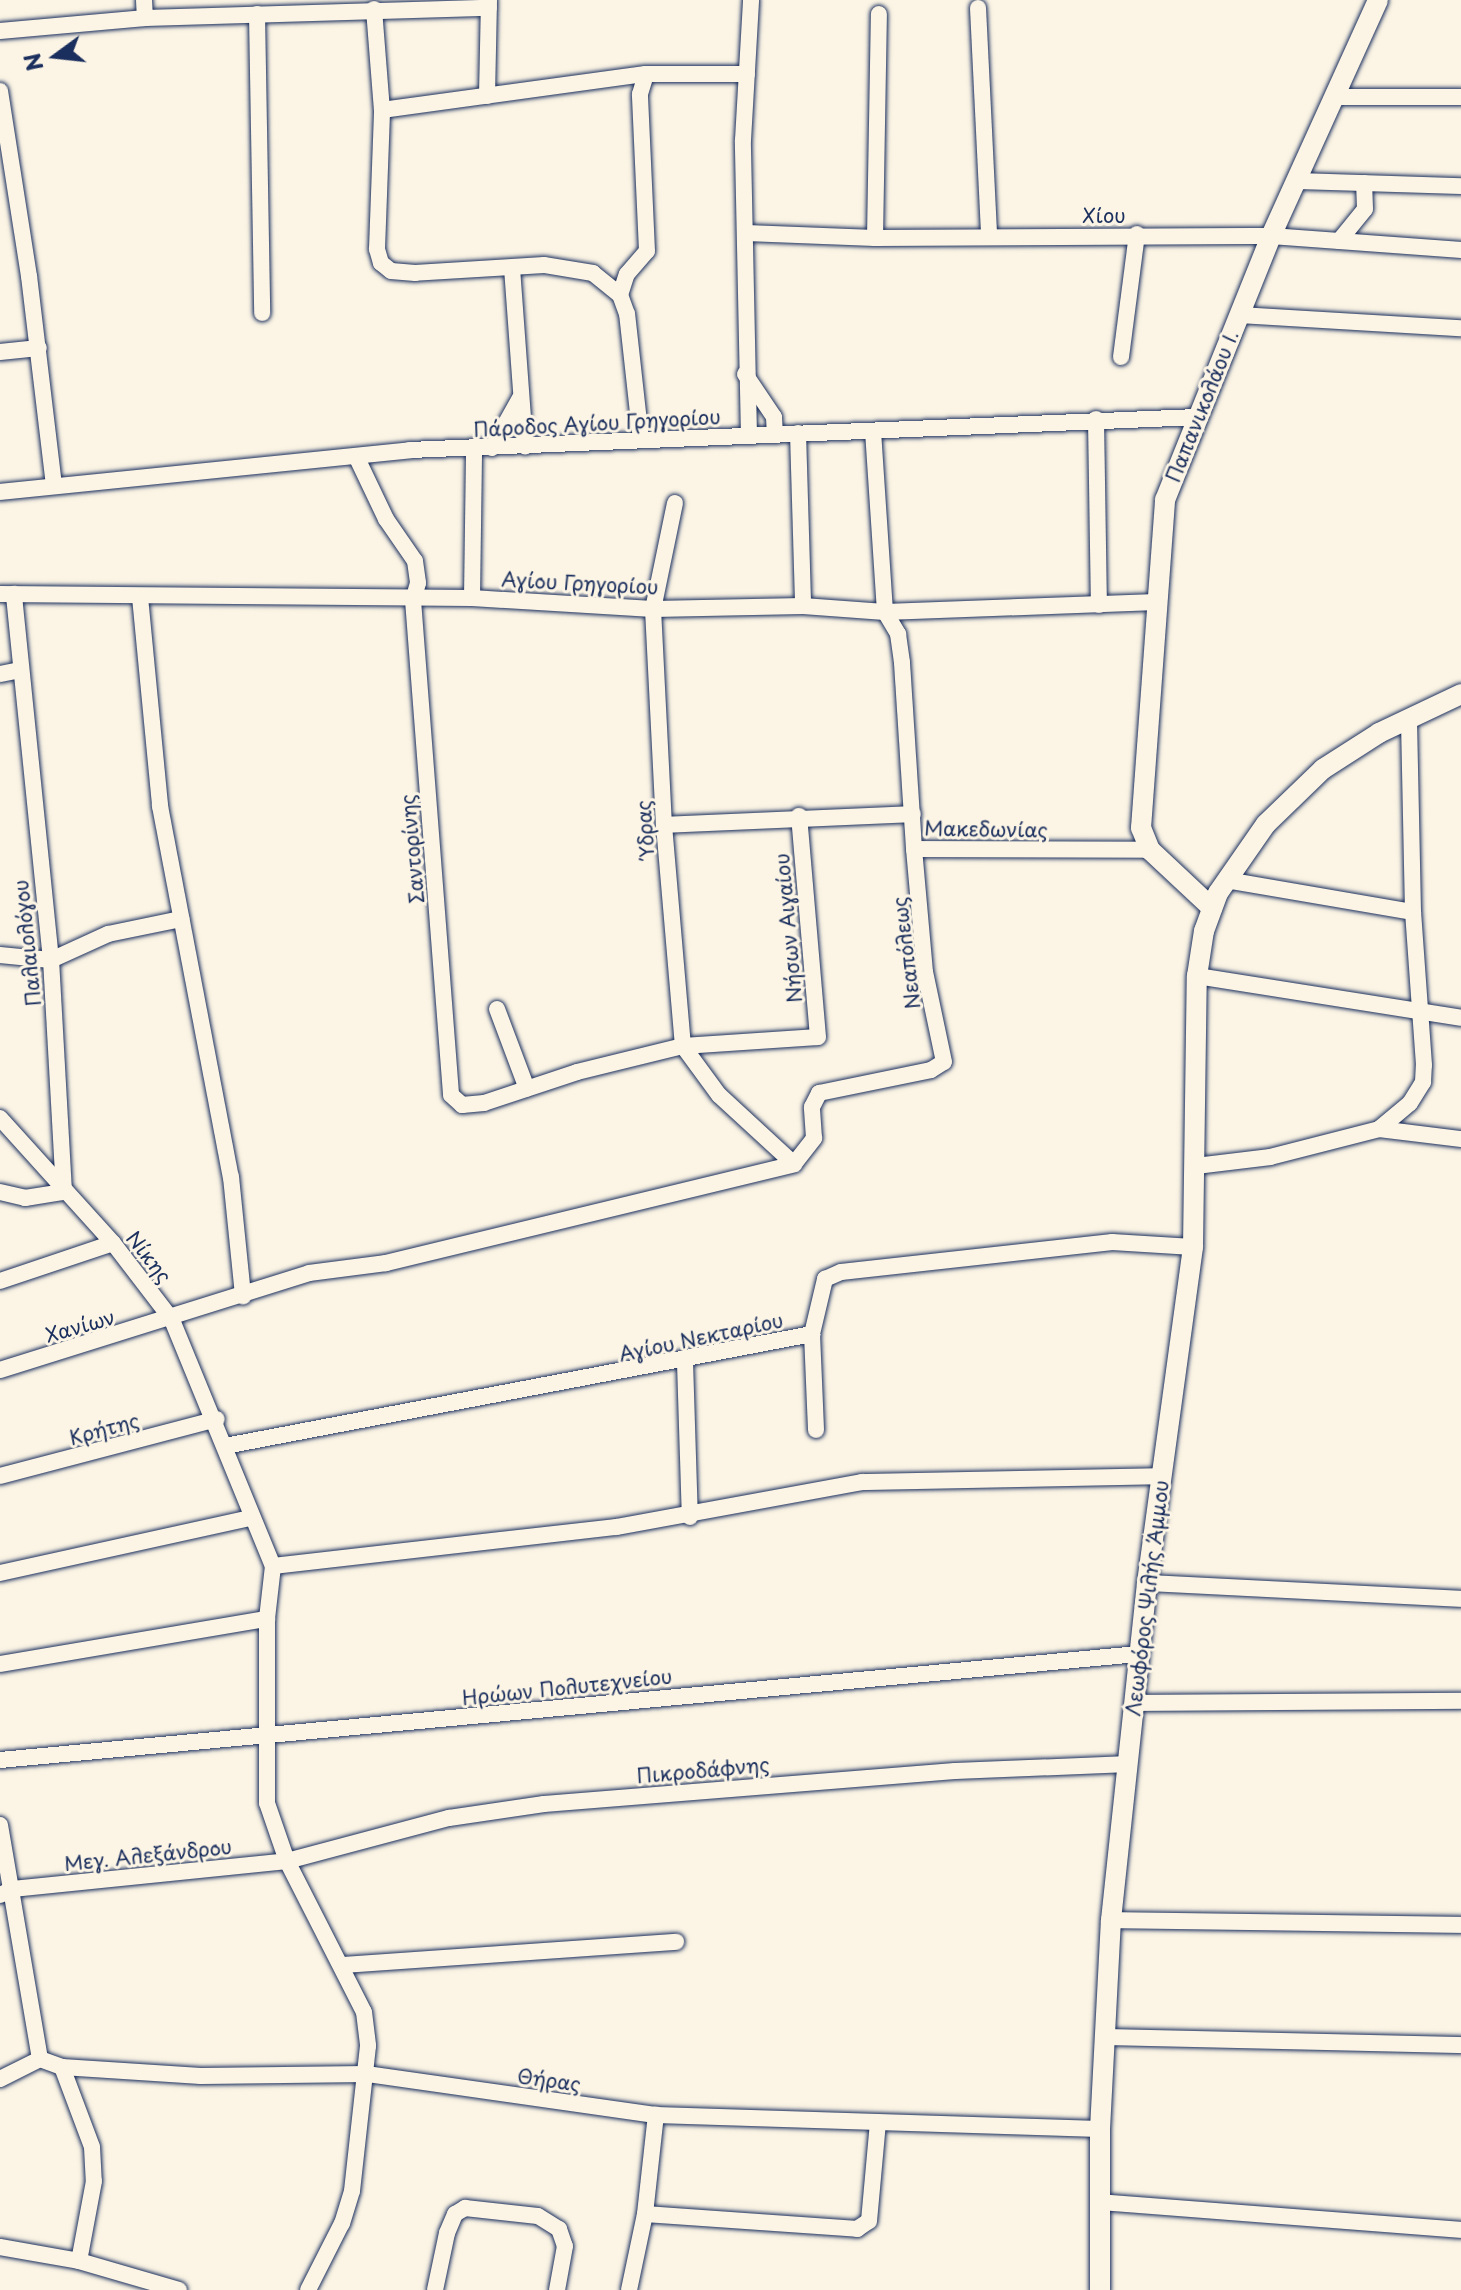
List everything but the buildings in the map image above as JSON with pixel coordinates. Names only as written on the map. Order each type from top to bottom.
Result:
[{"type":"street","points":[[144,0],[145,18]]},
{"type":"street","points":[[749,436],[745,374],[747,74],[751,0]]},
{"type":"street","name":"Παπανικολάου Ι.","points":[[1150,850],[1141,828],[1165,500],[1271,236],[1378,0]]},
{"type":"street","points":[[0,31],[145,18],[489,4],[487,96]]},
{"type":"street","points":[[978,8],[989,235]]},
{"type":"street","points":[[374,9],[382,110],[377,249],[381,263],[391,271],[415,273],[544,265],[593,273],[620,295]]},
{"type":"street","points":[[257,14],[262,313]]},
{"type":"street","points":[[875,238],[879,14]]},
{"type":"street","points":[[382,110],[646,74],[747,74]]},
{"type":"street","points":[[641,440],[631,341],[620,295],[627,274],[647,251],[640,94],[646,74]]},
{"type":"street","points":[[0,91],[39,348],[54,486]]},
{"type":"street","points":[[1333,97],[1461,97]]},
{"type":"street","points":[[1298,181],[1461,186]]},
{"type":"street","points":[[1339,241],[1365,209],[1364,183]]},
{"type":"street","name":"Χίου","points":[[746,233],[875,238],[1137,234],[1271,236],[1461,250]]},
{"type":"street","points":[[1121,357],[1137,234]]},
{"type":"street","points":[[512,268],[525,447]]},
{"type":"street","points":[[1239,315],[1461,328]]},
{"type":"street","points":[[0,352],[39,348]]},
{"type":"street","points":[[745,374],[774,417],[775,434]]},
{"type":"street","points":[[492,448],[520,398]]},
{"type":"street","name":"Πάροδος Αγίου Γρηγορίου","points":[[0,492],[356,456],[641,440],[1197,417]]},
{"type":"street","points":[[1096,419],[1099,605]]},
{"type":"street","points":[[873,431],[885,612],[898,634],[913,814]]},
{"type":"street","points":[[798,433],[803,606]]},
{"type":"street","points":[[472,598],[474,449]]},
{"type":"street","name":"Σαντορίνης","points":[[356,456],[386,519],[415,561],[418,583],[413,600],[451,1095],[462,1105],[484,1103],[527,1089]]},
{"type":"street","name":"Ύδρας","points":[[675,503],[653,609],[664,825],[683,1046]]},
{"type":"street","name":"Αγίου Γρηγορίου","points":[[7,594],[413,600],[472,598],[653,609],[803,606],[885,612],[1157,602]]},
{"type":"street","name":"Παλαιολόγου","points":[[7,594],[21,670],[51,960],[64,1192]]},
{"type":"street","points":[[140,597],[160,806],[231,1177],[243,1296]]},
{"type":"street","points":[[0,674],[21,670]]},
{"type":"street","name":"Λεωφόρος Ψιλής Άμμου","points":[[1100,2290],[1100,2129],[1111,1920],[1138,1654],[1193,1247],[1197,976],[1212,908],[1226,880],[1266,824],[1323,769],[1461,694]]},
{"type":"street","points":[[1379,1129],[1410,1103],[1423,1082],[1413,912],[1409,721]]},
{"type":"street","name":"Μακεδωνίας","points":[[664,825],[799,816],[913,814],[914,849],[1150,850]]},
{"type":"street","name":"Νήσων Αιγαίου","points":[[683,1046],[818,1037],[799,816]]},
{"type":"street","name":"Νεαπόλεως","points":[[794,1164],[814,1138],[812,1107],[819,1093],[931,1070],[944,1062],[945,1050],[925,972],[914,849]]},
{"type":"street","points":[[1150,850],[1212,908]]},
{"type":"street","points":[[1226,880],[1413,912]]},
{"type":"street","points":[[0,955],[51,960],[108,934],[181,919]]},
{"type":"street","points":[[1197,976],[1461,1018]]},
{"type":"street","points":[[497,1009],[527,1089],[683,1046],[719,1095],[794,1164]]},
{"type":"street","name":"Νίκης","points":[[0,1118],[113,1243],[172,1320],[217,1419],[250,1518],[273,1566]]},
{"type":"street","points":[[1196,1166],[1270,1157],[1379,1129],[1461,1139]]},
{"type":"street","name":"Χανίων","points":[[0,1370],[172,1320],[309,1273],[386,1263],[794,1164]]},
{"type":"street","points":[[0,1192],[25,1198],[64,1192]]},
{"type":"street","name":"Αγίου Νεκταρίου","points":[[225,1446],[685,1362],[812,1334],[825,1279],[841,1272],[1112,1242],[1193,1247]]},
{"type":"street","points":[[0,1281],[113,1243]]},
{"type":"street","points":[[812,1334],[816,1430]]},
{"type":"street","points":[[685,1362],[690,1517]]},
{"type":"street","name":"Κρήτης","points":[[0,1476],[217,1419]]},
{"type":"street","points":[[308,2290],[342,2223],[352,2191],[367,2074],[364,2012],[344,1965],[287,1861],[267,1803],[270,1738],[267,1619],[273,1566],[690,1517],[862,1482],[1162,1476]]},
{"type":"street","points":[[0,1573],[250,1518]]},
{"type":"street","points":[[1147,1583],[1461,1599]]},
{"type":"street","points":[[0,1664],[267,1619]]},
{"type":"street","name":"Ηρώων Πολυτεχνείου","points":[[0,1760],[270,1738],[1138,1654]]},
{"type":"street","points":[[1134,1703],[1461,1701]]},
{"type":"street","name":"Πικροδάφνης","points":[[287,1861],[449,1818],[544,1804],[955,1771],[1129,1764]]},
{"type":"street","points":[[0,1825],[6,1892],[40,2059],[0,2079]]},
{"type":"street","name":"Μεγ. Αλεξάνδρου","points":[[6,1892],[287,1861]]},
{"type":"street","points":[[1111,1920],[1461,1925]]},
{"type":"street","points":[[344,1965],[676,1942]]},
{"type":"street","points":[[1103,2037],[1461,2045]]},
{"type":"street","name":"Θήρας","points":[[40,2059],[62,2067],[201,2076],[367,2074],[656,2115],[1100,2129]]},
{"type":"street","points":[[62,2067],[92,2147],[94,2181],[79,2261]]},
{"type":"street","points":[[629,2290],[645,2214],[656,2115]]},
{"type":"street","points":[[645,2214],[857,2229],[869,2221],[878,2122]]},
{"type":"street","points":[[1099,2202],[1461,2230]]},
{"type":"street","points":[[435,2290],[447,2233],[455,2214],[465,2208],[538,2216],[559,2229],[565,2246],[557,2290]]},
{"type":"street","points":[[0,2247],[79,2261],[179,2290]]}]
